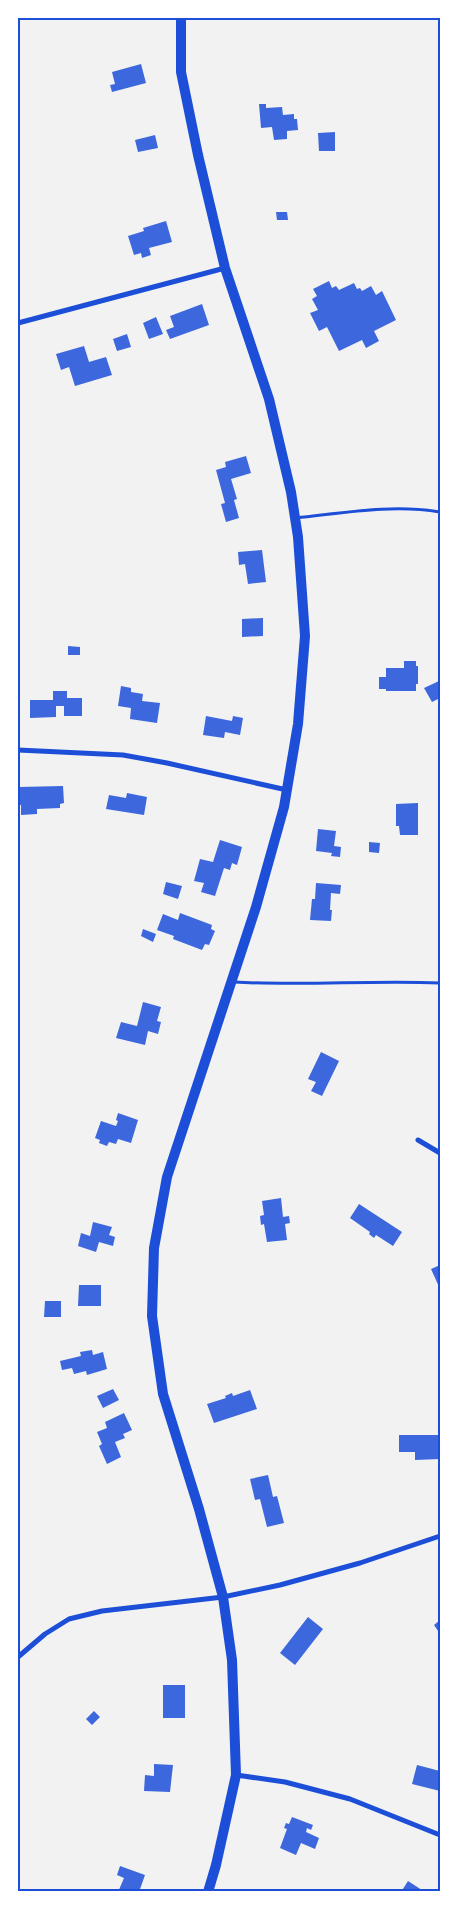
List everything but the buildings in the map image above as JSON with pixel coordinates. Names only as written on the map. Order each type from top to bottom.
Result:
[{"type":"main road","points":[[181,18],[181,72],[198,155],[225,268],[269,399],[291,492],[305,636],[298,724],[284,807],[261,888],[167,1177],[154,1248],[152,1316],[163,1394],[199,1509],[223,1597],[232,1660],[236,1775],[208,1892]]},
{"type":"street","points":[[18,323],[225,268]]},
{"type":"street","points":[[18,750],[123,755],[287,790]]},
{"type":"street","points":[[418,1140],[440,1153]]},
{"type":"street","points":[[18,1657],[45,1634],[69,1619],[102,1610],[223,1597],[280,1585],[360,1563],[440,1536]]},
{"type":"street","points":[[236,1775],[285,1782],[350,1799],[440,1836]]},
{"type":"lane","points":[[295,518],[381,509],[417,509],[440,512]]},
{"type":"lane","points":[[231,982],[272,984],[440,983]]}]
